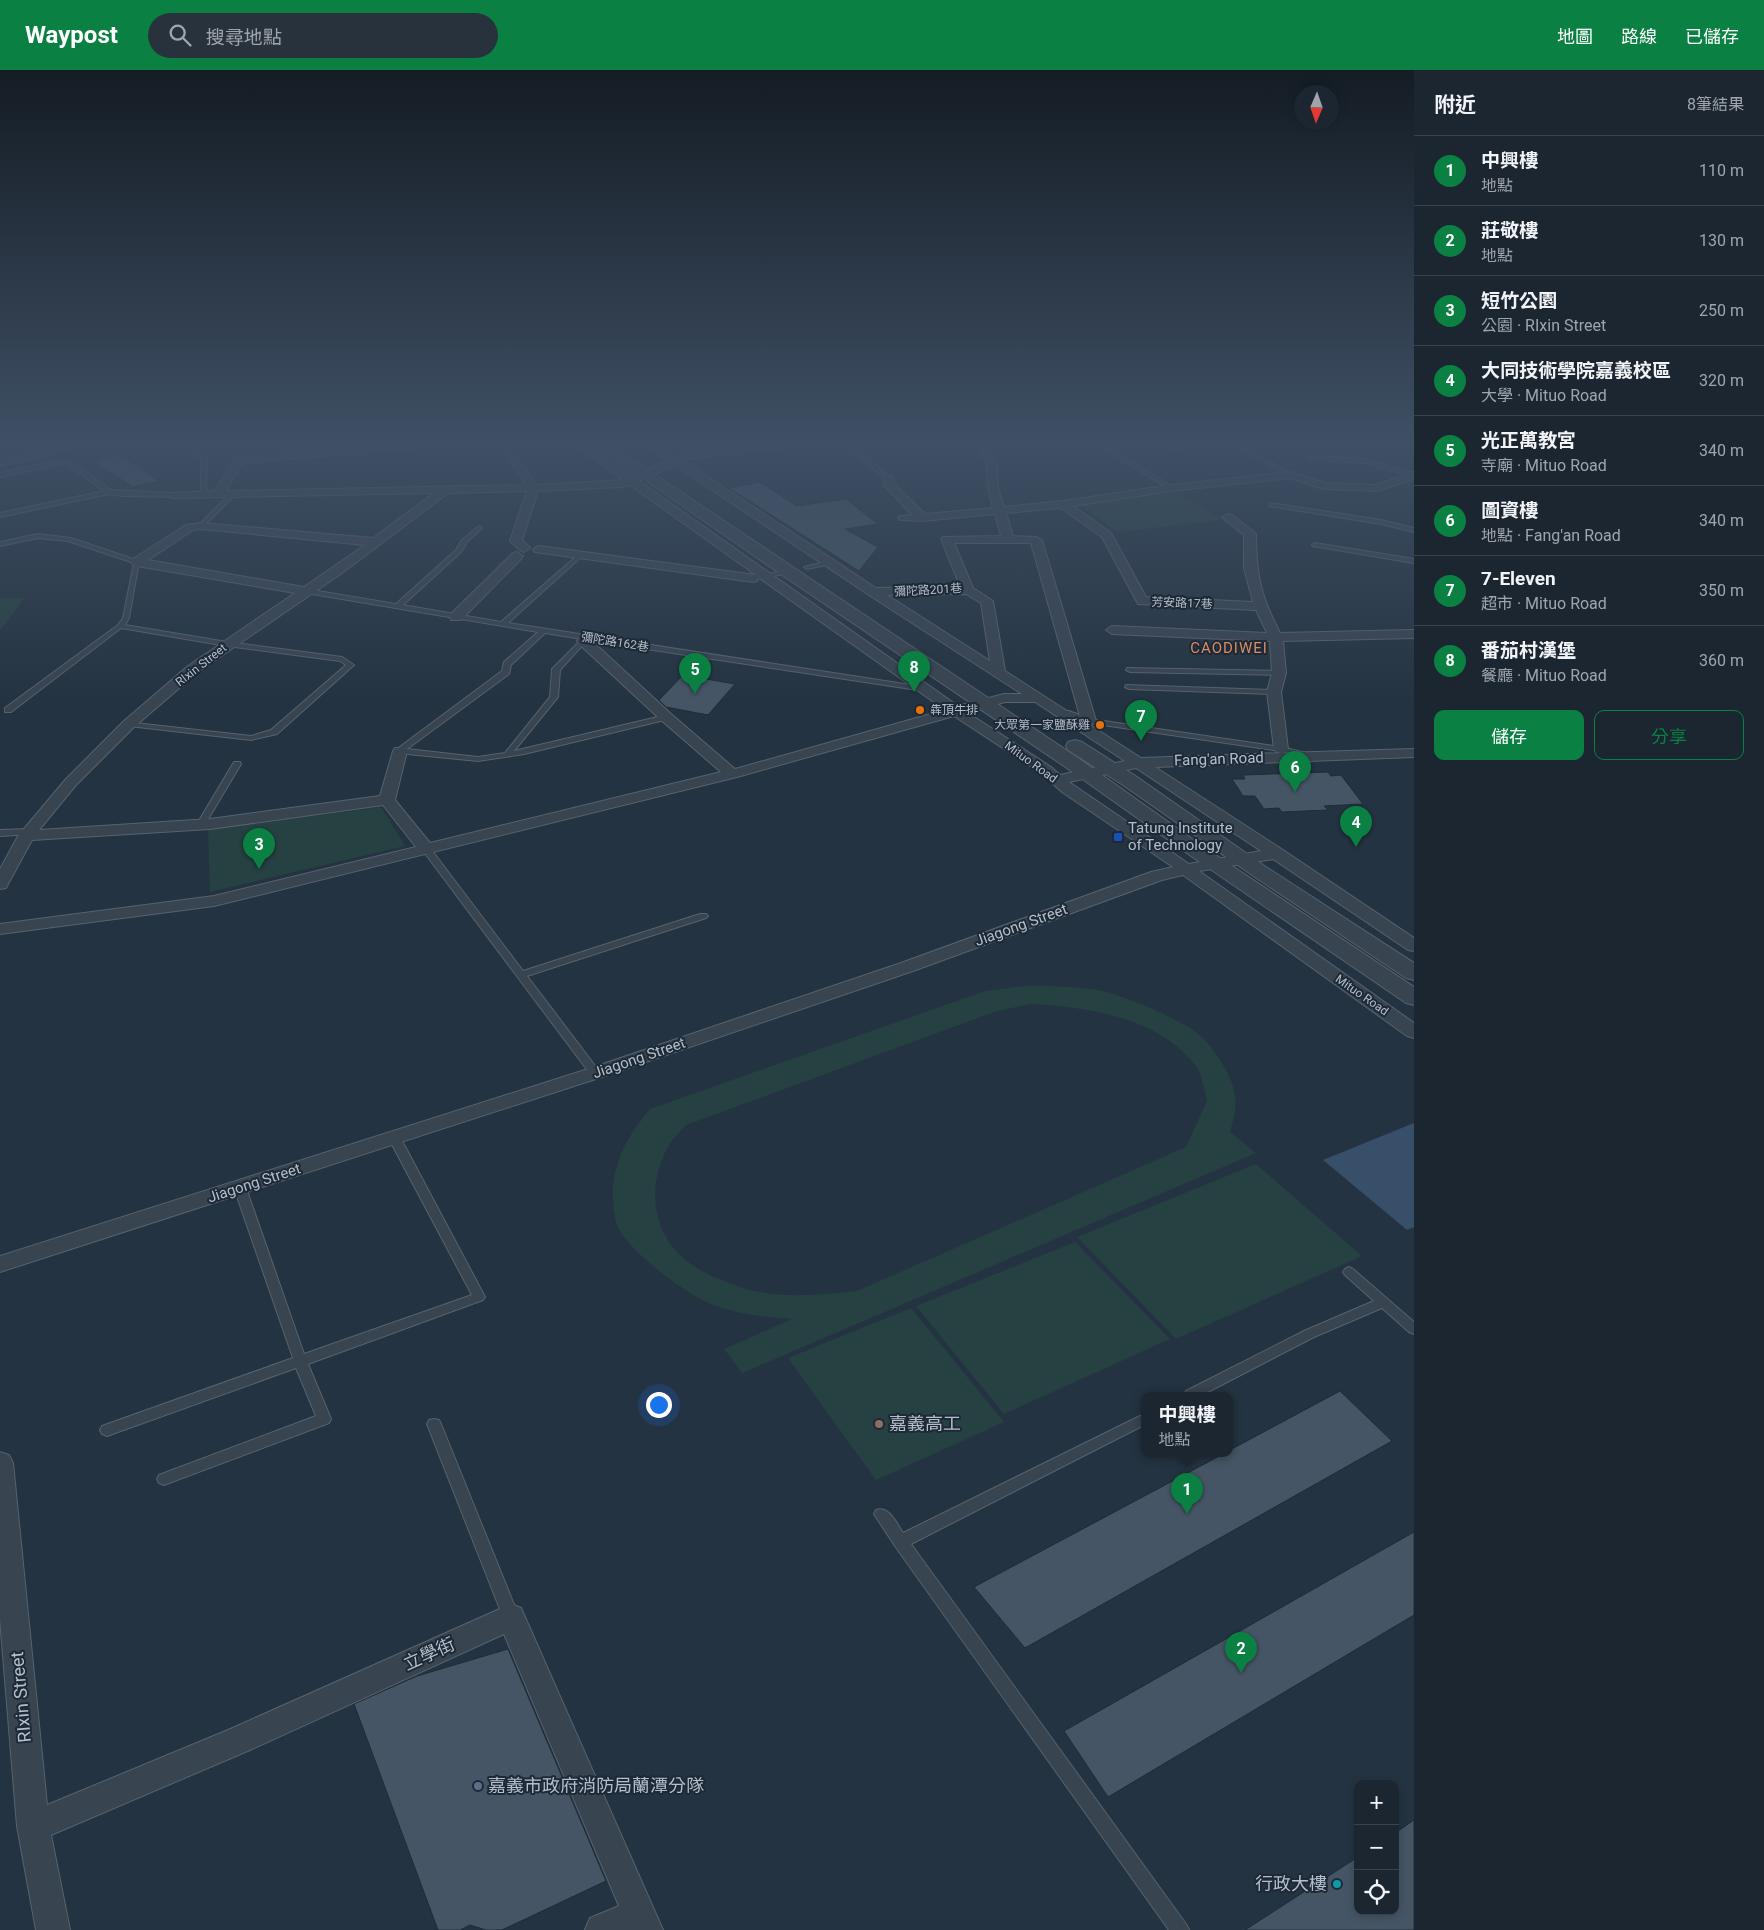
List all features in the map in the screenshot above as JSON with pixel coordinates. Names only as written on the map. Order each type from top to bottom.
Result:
[{"type":"street","points":[[137,562],[192,527]]},
{"type":"street","points":[[210,527],[374,542]]},
{"type":"street","name":"RIxin Street","points":[[0,884],[28,834],[71,782],[129,724],[227,644],[306,591],[395,527]]},
{"type":"street","points":[[456,617],[520,552],[516,541],[521,527]]},
{"type":"street","name":"Mituo Road","points":[[704,527],[759,577],[955,711],[981,726],[1046,770],[1057,780],[1186,869],[1414,1032]]},
{"type":"street","name":"Mituo Road","points":[[722,527],[1088,774],[1214,863],[1414,998]]},
{"type":"street","name":"Mituo Road","points":[[737,527],[807,567],[1414,973]]},
{"type":"street","points":[[775,527],[1051,708],[1277,853],[1414,946]]},
{"type":"street","points":[[1004,527],[1008,539],[1036,540],[1089,721]]},
{"type":"street","name":"芳安路17巷","points":[[1095,527],[1107,535],[1142,601],[1260,606]]},
{"type":"street","points":[[1241,527],[1250,534],[1250,568],[1260,606],[1276,637],[1279,673],[1274,692],[1281,749]]},
{"type":"street","name":"彌陀路201巷","points":[[873,592],[968,590],[947,539],[1008,539]]},
{"type":"street","points":[[539,550],[759,577]]},
{"type":"street","points":[[137,562],[306,591]]},
{"type":"street","points":[[968,590],[987,602],[998,672]]},
{"type":"street","points":[[1112,630],[1276,637],[1414,634]]},
{"type":"street","points":[[585,639],[666,717],[732,774]]},
{"type":"street","points":[[0,929],[214,901],[732,774],[1004,698],[1038,698]]},
{"type":"street","points":[[386,800],[400,751]]},
{"type":"street","name":"Fang'an Road","points":[[1057,780],[1139,763],[1414,753]]},
{"type":"street","points":[[28,834],[201,824],[386,800]]},
{"type":"street","points":[[386,800],[427,850]]},
{"type":"street","name":"Jiagong Street","points":[[0,1264],[595,1073],[906,967],[1157,876],[1214,863],[1277,853]]},
{"type":"street","name":"RIxin Street","points":[[0,1463],[20,1697],[34,1826],[53,1930]]},
{"type":"street","points":[[511,1617],[642,1922],[602,1930]]},
{"type":"street","name":"立學街","points":[[34,1826],[239,1740],[511,1617]]},
{"type":"lane","points":[[1401,527],[1414,530]]},
{"type":"lane","points":[[398,606],[459,551],[464,541],[479,528]]},
{"type":"lane","points":[[0,544],[38,536],[69,539],[137,562],[126,618],[120,626],[8,710]]},
{"type":"lane","points":[[1315,545],[1414,561]]},
{"type":"lane","points":[[503,624],[579,556]]},
{"type":"lane","points":[[807,567],[828,562]]},
{"type":"lane","points":[[759,577],[787,572]]},
{"type":"lane","name":"彌陀路162巷","points":[[306,591],[585,639],[924,689]]},
{"type":"lane","points":[[120,626],[227,644],[342,659],[350,665],[274,732],[251,738],[129,724]]},
{"type":"lane","points":[[400,751],[506,672],[507,664],[543,631]]},
{"type":"lane","points":[[507,755],[554,697],[556,668],[585,639]]},
{"type":"lane","points":[[1130,670],[1279,673]]},
{"type":"lane","points":[[1130,687],[1274,692]]},
{"type":"lane","points":[[1051,708],[1089,721],[1281,749],[1309,756]]},
{"type":"lane","points":[[400,751],[478,759],[524,752],[666,717]]},
{"type":"lane","points":[[201,824],[237,764]]},
{"type":"lane","points":[[0,834],[28,834]]},
{"type":"lane","points":[[427,850],[595,1073]]},
{"type":"lane","points":[[522,975],[703,916]]},
{"type":"lane","points":[[107,1430],[479,1297],[394,1138]]},
{"type":"lane","points":[[164,1479],[324,1419],[300,1361],[240,1188]]},
{"type":"lane","points":[[1349,1272],[1414,1329]]},
{"type":"lane","points":[[1197,1392],[1309,1334],[1383,1302]]},
{"type":"lane","points":[[900,1542],[1141,1421]]},
{"type":"lane","points":[[434,1424],[511,1617]]},
{"type":"lane","points":[[881,1514],[1180,1930]]},
{"type":"green space","points":[[1111,527],[1163,527],[1118,532]]},
{"type":"green space","points":[[0,598],[24,598],[0,631]]},
{"type":"green space","points":[[381,807],[405,846],[210,892],[208,830]]},
{"type":"green space","points":[[1024,986],[1070,987],[1097,990],[1137,1003],[1183,1024],[1204,1039],[1223,1065],[1231,1080],[1235,1095],[1235,1110],[1230,1132],[1256,1153],[742,1373],[724,1349],[792,1319],[744,1314],[703,1300],[661,1273],[625,1238],[615,1220],[613,1195],[616,1168],[620,1156],[633,1132],[650,1109],[985,991]],"holes":[[[1031,1004],[1098,1012],[1142,1025],[1180,1049],[1195,1065],[1201,1077],[1207,1101],[1186,1147],[857,1291],[814,1295],[785,1295],[743,1288],[716,1278],[691,1264],[677,1252],[668,1240],[661,1227],[657,1213],[656,1184],[664,1155],[673,1140],[686,1125],[997,1011]]]},
{"type":"green space","points":[[1256,1164],[1362,1256],[1176,1339],[1077,1237]]},
{"type":"green space","points":[[1075,1242],[1170,1339],[1004,1414],[916,1306]]},
{"type":"green space","points":[[911,1308],[1004,1422],[876,1480],[788,1358]]},
{"type":"water","points":[[1414,1123],[1414,1227],[1407,1230],[1323,1160]]},
{"type":"building","points":[[790,527],[860,527],[845,529],[878,547],[859,571]]},
{"type":"building","points":[[683,675],[735,684],[708,715],[666,707],[659,700]]},
{"type":"building","points":[[1328,772],[1331,776],[1341,775],[1363,804],[1324,806],[1328,810],[1282,812],[1279,808],[1264,809],[1255,796],[1243,796],[1232,779],[1245,779],[1243,775]]},
{"type":"building","points":[[1340,1391],[1392,1441],[1025,1648],[974,1587],[1218,1457],[1233,1457],[1233,1448]]},
{"type":"building","points":[[1414,1532],[1414,1615],[1108,1797],[1064,1731]]},
{"type":"building","name":"嘉義市政府消防局蘭潭分隊","points":[[508,1649],[606,1881],[502,1930],[486,1930],[470,1925],[460,1930],[438,1930],[354,1704],[417,1676]]},
{"type":"building","name":"行政大樓","points":[[1414,1820],[1414,1930],[1245,1930],[1354,1860],[1354,1915],[1399,1915],[1399,1830]]},
{"type":"place","name":"番茄村漢堡","points":[[914,692]]},
{"type":"place","name":"光正萬教宮","points":[[695,694]]},
{"type":"place","name":"犇頂牛排","points":[[920,710]]},
{"type":"place","name":"大眾第一家鹽酥雞","points":[[1100,725]]},
{"type":"place","name":"7-Eleven","points":[[1141,741]]},
{"type":"place","name":"圖資樓","points":[[1295,792]]},
{"type":"place","name":"Tatung Institute of Technology","points":[[1118,837]]},
{"type":"place","name":"大同技術學院嘉義校區","points":[[1356,847]]},
{"type":"place","name":"短竹公園","points":[[259,869]]},
{"type":"place","name":"嘉義高工","points":[[879,1424]]},
{"type":"place","name":"中興樓","points":[[1187,1514]]},
{"type":"place","name":"莊敬樓","points":[[1241,1673]]},
{"type":"place","name":"嘉義市政府消防局蘭潭分隊","points":[[478,1786]]},
{"type":"place","name":"行政大樓","points":[[1337,1884]]},
{"type":"district","name":"CAODIWEI","points":[[1229,648]]}]
